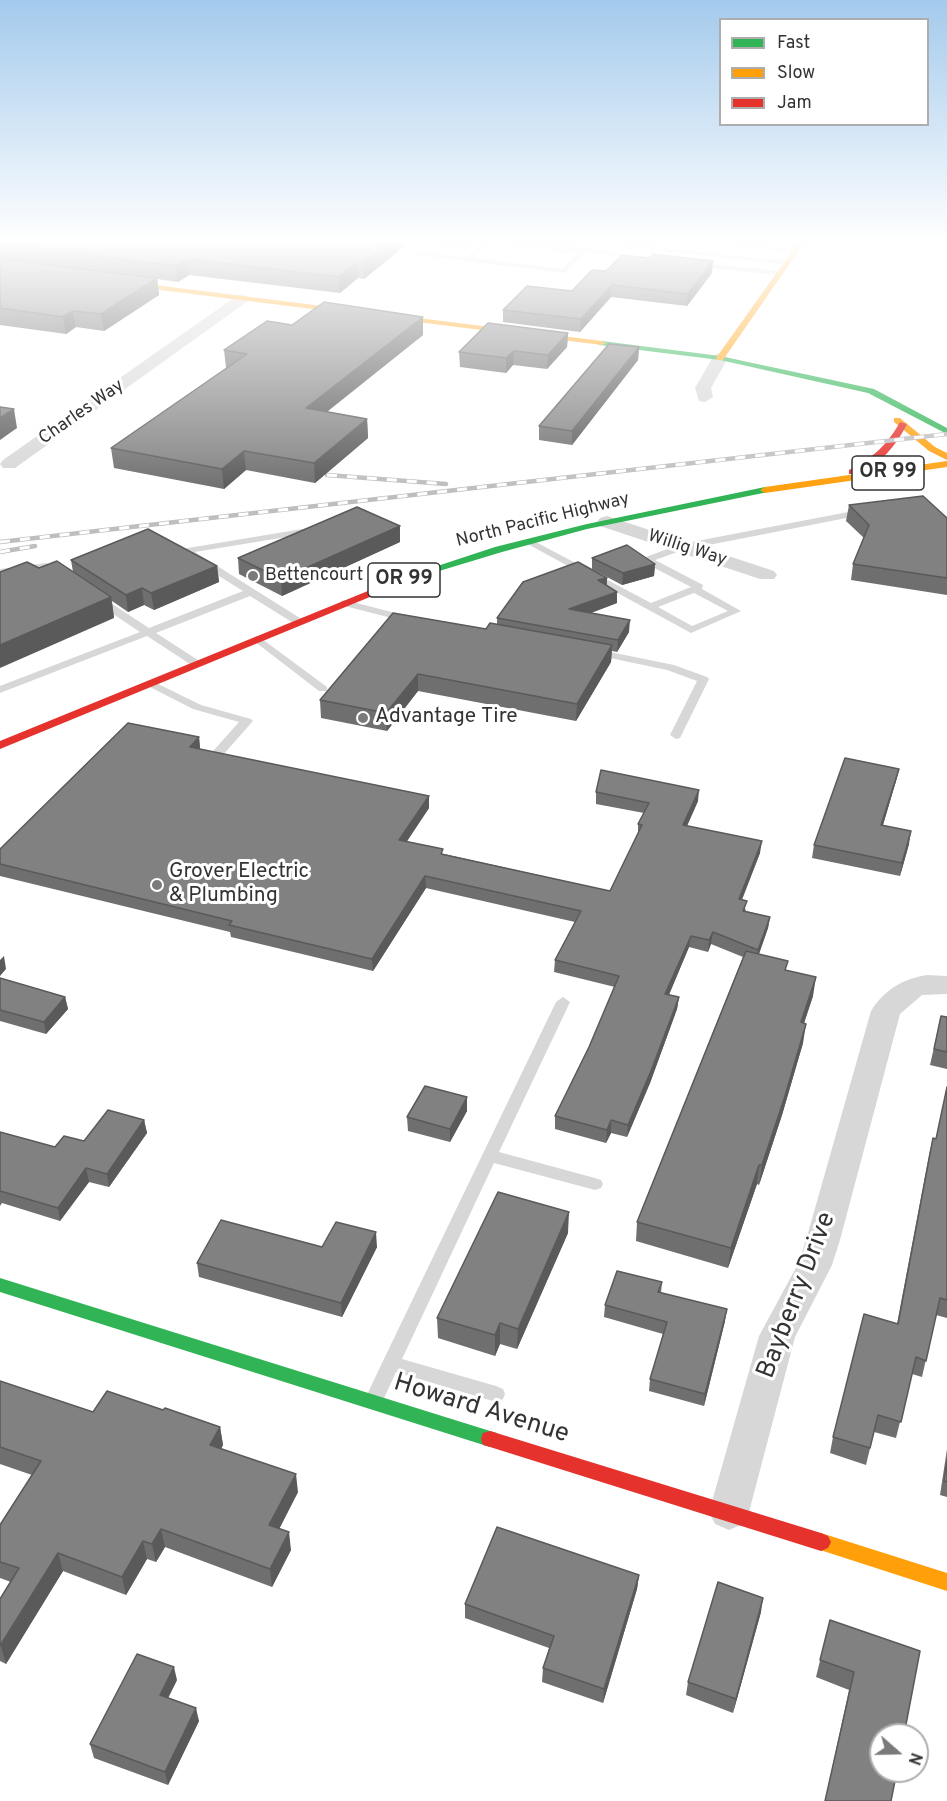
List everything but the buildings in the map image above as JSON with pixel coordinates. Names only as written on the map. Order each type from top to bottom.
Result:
[{"type":"main road","points":[[450,324],[720,358],[871,391],[947,431]]},
{"type":"main road","points":[[720,358],[744,324]]},
{"type":"main road","points":[[824,381],[871,403],[903,424],[932,449],[947,457]]},
{"type":"main road","points":[[828,482],[864,467],[890,450],[898,439],[903,424]]},
{"type":"main road","name":"North Pacific Highway","points":[[0,745],[345,603],[456,561],[607,522],[745,494],[947,465]]},
{"type":"main road","name":"Howard Avenue","points":[[0,1285],[947,1582]]},
{"type":"street","name":"Charles Way","points":[[9,464],[206,324]]},
{"type":"street","points":[[705,397],[703,388],[720,358]]},
{"type":"street","name":"Willig Way","points":[[607,522],[767,575]]},
{"type":"street","name":"Bayberry Drive","points":[[729,1512],[777,1336],[815,1265],[824,1240],[879,1029],[886,1011],[895,999],[913,986],[947,986]]},
{"type":"lane","points":[[650,608],[699,587],[647,560],[681,547],[874,511]]},
{"type":"lane","points":[[299,622],[186,551],[329,527]]},
{"type":"lane","points":[[529,542],[691,630],[736,611],[694,589]]},
{"type":"lane","points":[[0,572],[47,566],[67,579]]},
{"type":"lane","points":[[87,592],[197,664]]},
{"type":"lane","points":[[0,690],[251,592]]},
{"type":"lane","points":[[345,603],[420,621]]},
{"type":"lane","points":[[258,639],[323,689]]},
{"type":"lane","points":[[581,650],[670,667],[704,679],[676,735]]},
{"type":"lane","points":[[150,683],[197,706],[247,721],[218,753]]},
{"type":"lane","points":[[372,1402],[563,1002]]},
{"type":"lane","points":[[491,1156],[595,1184]]},
{"type":"lane","points":[[391,1363],[496,1394]]},
{"type":"railway","points":[[0,542],[947,434]]},
{"type":"railway","points":[[327,475],[446,484]]},
{"type":"railway","points":[[0,552],[35,546]]},
{"type":"traffic: fast","points":[[602,343],[720,358],[871,391],[947,431]]},
{"type":"traffic: fast","points":[[412,576],[499,549],[587,527],[765,490]]},
{"type":"traffic: fast","points":[[0,1285],[490,1439]]},
{"type":"traffic: slow","points":[[451,324],[602,343]]},
{"type":"traffic: slow","points":[[720,358],[744,324]]},
{"type":"traffic: slow","points":[[897,420],[932,449],[947,457]]},
{"type":"traffic: slow","points":[[765,490],[947,464]]},
{"type":"traffic: slow","points":[[821,1542],[947,1582]]},
{"type":"traffic: jam","points":[[852,472],[883,453],[899,433],[903,424]]},
{"type":"traffic: jam","points":[[0,745],[412,576]]},
{"type":"traffic: jam","points":[[490,1439],[821,1542]]},
{"type":"place","name":"Bettencourt","points":[[253,576]]},
{"type":"place","name":"Advantage Tire","points":[[363,718]]},
{"type":"place","name":"Grover Electric & Plumbing","points":[[157,885]]}]
